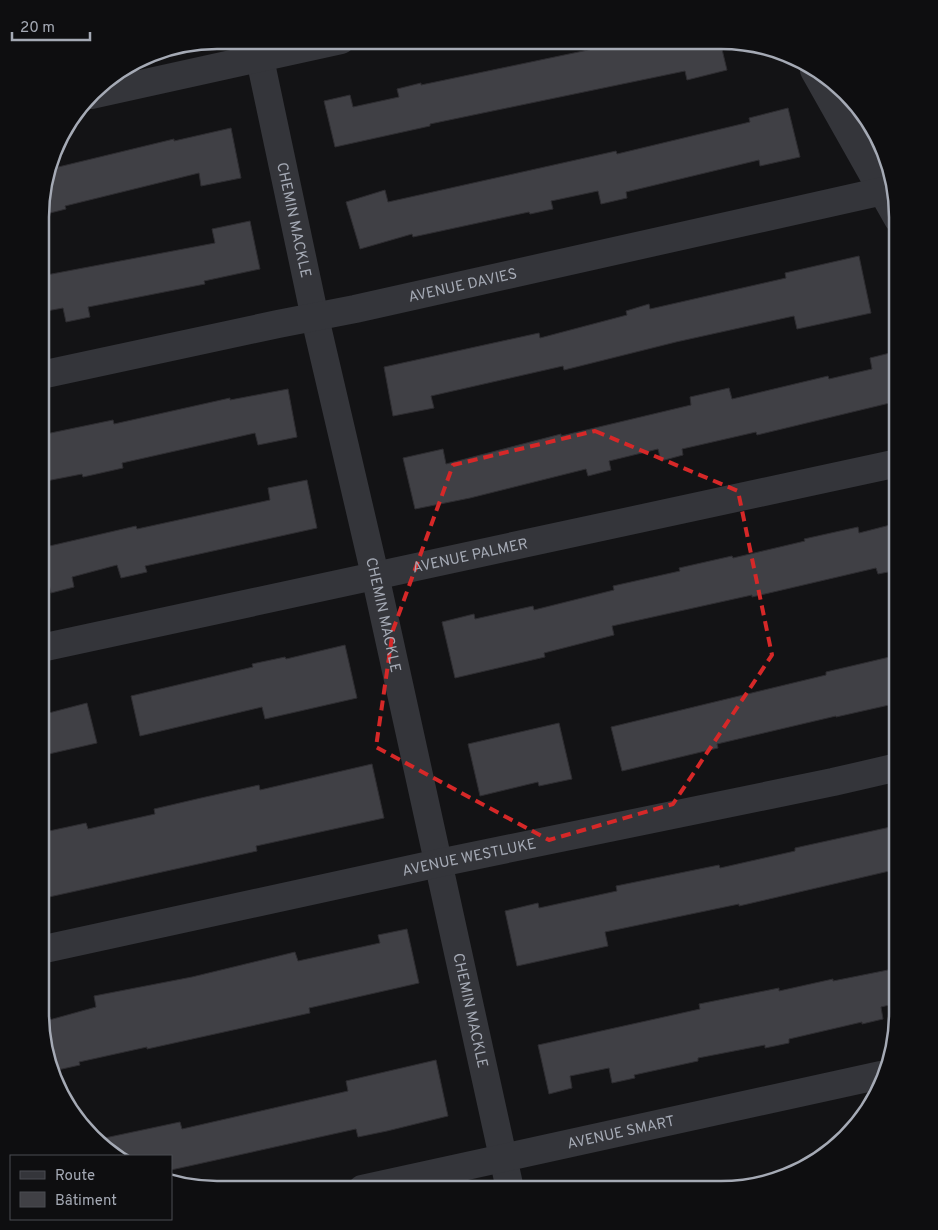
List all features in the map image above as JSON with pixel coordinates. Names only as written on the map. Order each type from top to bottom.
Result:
[{"type":"street","points":[[105,91],[258,49]]},
{"type":"street","name":"CHEMIN MACKLE","points":[[258,49],[315,318],[375,575],[508,1181]]},
{"type":"street","points":[[820,81],[888,201]]},
{"type":"street","name":"AVENUE DAVIES","points":[[49,374],[269,326],[315,318],[883,191]]},
{"type":"street","name":"AVENUE PALMER","points":[[49,646],[889,465]]},
{"type":"street","name":"AVENUE WESTLUKE","points":[[49,948],[439,863],[889,769]]},
{"type":"street","name":"AVENUE SMART","points":[[398,1181],[876,1076]]},
{"type":"highlighted area","points":[[595,431],[738,491],[772,655],[673,804],[549,840],[376,747],[393,630],[453,465]]},
{"type":"building","points":[[593,49],[722,49],[727,70],[687,80],[685,71],[430,124],[430,126],[335,147],[324,101],[350,95],[353,107],[399,97],[397,89],[421,83],[421,85]]},
{"type":"building","points":[[788,108],[800,157],[760,166],[759,160],[626,192],[627,198],[601,204],[598,191],[551,201],[553,209],[530,214],[529,212],[413,237],[412,234],[360,249],[346,202],[385,190],[388,202],[616,151],[617,154],[750,122],[749,118]]},
{"type":"building","points":[[231,128],[241,178],[201,186],[199,173],[65,206],[66,209],[49,213],[50,195],[56,168],[174,139],[174,141]]},
{"type":"building","points":[[250,221],[260,269],[204,281],[205,284],[88,307],[90,317],[66,322],[63,308],[49,311],[49,274],[215,243],[212,229]]},
{"type":"building","points":[[859,256],[871,313],[797,329],[794,316],[676,342],[564,370],[563,366],[431,396],[434,408],[393,416],[384,367],[539,333],[540,338],[627,315],[626,311],[649,304],[650,309],[786,278],[785,273]]},
{"type":"building","points":[[889,353],[889,403],[757,435],[756,432],[682,449],[683,455],[661,461],[658,449],[609,461],[611,470],[588,476],[586,469],[470,498],[415,509],[403,458],[443,449],[446,464],[561,434],[561,436],[691,405],[690,397],[729,388],[732,399],[828,376],[829,379],[872,369],[870,358]]},
{"type":"building","points":[[288,389],[297,437],[258,445],[255,433],[122,463],[123,468],[83,477],[82,474],[49,480],[49,433],[113,420],[114,424],[230,398],[230,400]]},
{"type":"building","points":[[307,480],[317,528],[145,566],[147,572],[121,578],[117,565],[72,577],[74,587],[51,593],[49,584],[49,546],[136,526],[137,529],[270,500],[268,488]]},
{"type":"building","points":[[889,525],[889,572],[878,574],[876,568],[752,597],[752,595],[612,626],[614,635],[544,653],[545,657],[455,678],[442,622],[474,614],[475,619],[533,606],[534,610],[614,590],[613,586],[680,571],[679,568],[732,556],[733,558],[858,527],[859,533]]},
{"type":"building","points":[[345,645],[357,698],[265,719],[262,707],[140,736],[131,696],[253,667],[252,664],[285,657],[286,659]]},
{"type":"building","points":[[889,657],[889,705],[717,744],[718,748],[622,771],[611,727],[826,675],[826,672]]},
{"type":"building","points":[[87,703],[97,743],[49,754],[49,713]]},
{"type":"building","points":[[559,723],[572,779],[539,786],[538,782],[480,796],[468,744]]},
{"type":"building","points":[[372,764],[384,818],[256,846],[257,851],[49,897],[49,831],[86,823],[88,829],[155,814],[154,809],[201,798],[259,785],[260,790]]},
{"type":"building","points":[[889,827],[889,871],[739,906],[739,904],[605,932],[608,946],[517,966],[505,911],[538,903],[539,908],[617,891],[616,886],[719,865],[720,868],[795,851],[795,848]]},
{"type":"building","points":[[407,929],[419,983],[309,1008],[310,1013],[79,1062],[80,1065],[59,1070],[52,1046],[49,1020],[96,1007],[94,996],[192,977],[295,952],[298,961],[380,943],[378,935]]},
{"type":"building","points":[[889,970],[889,1005],[881,1007],[883,1019],[789,1039],[789,1043],[765,1048],[765,1045],[698,1058],[698,1061],[634,1075],[635,1078],[612,1083],[609,1068],[570,1076],[572,1088],[549,1094],[538,1045],[700,1009],[699,1004],[779,988],[779,991],[833,979],[833,981]]},
{"type":"building","points":[[436,1060],[448,1116],[358,1137],[356,1129],[172,1170],[172,1155],[127,1155],[104,1138],[180,1122],[182,1129],[348,1091],[346,1081]]}]
